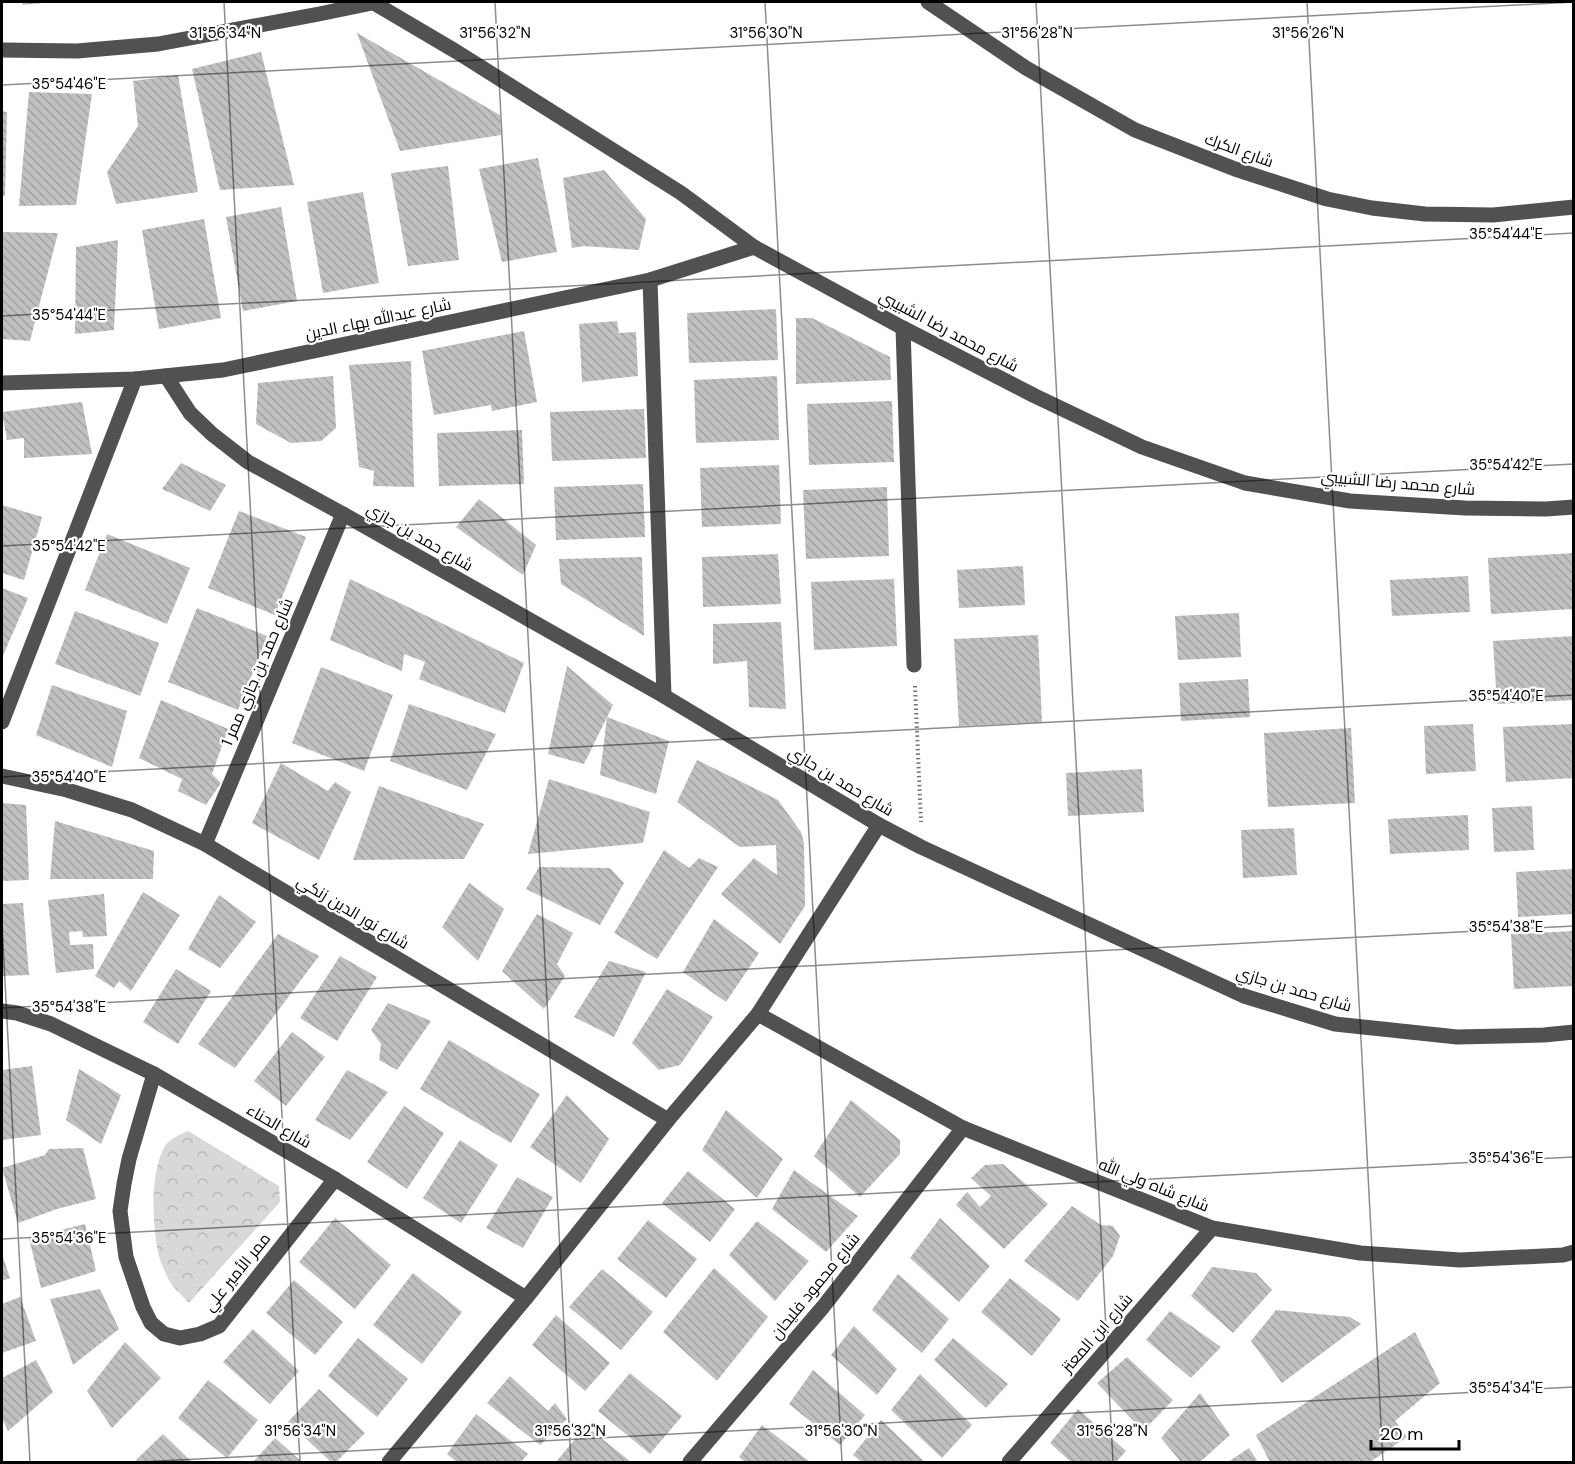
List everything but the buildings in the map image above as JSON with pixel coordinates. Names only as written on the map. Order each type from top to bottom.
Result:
[{"type":"street","points":[[2,50],[77,51],[158,44],[376,2]]},
{"type":"street","name":"شارع محمد رضا الشبيبي","points":[[376,2],[681,193],[754,247],[903,328],[1035,396],[1142,447],[1245,483],[1350,501],[1465,508],[1574,507]]},
{"type":"street","name":"شارع الكرك","points":[[931,2],[1026,68],[1135,130],[1235,169],[1327,199],[1372,208],[1425,214],[1493,215],[1574,207]]},
{"type":"street","name":"شارع عبدالله بهاء الدين","points":[[2,383],[135,379],[223,370],[650,280],[754,247]]},
{"type":"street","points":[[650,280],[664,696]]},
{"type":"street","points":[[903,328],[914,665]]},
{"type":"street","name":"شارع حمد بن جازي","points":[[166,376],[190,413],[212,434],[248,462],[664,696],[879,825],[921,847],[1244,996],[1335,1024],[1457,1037],[1574,1032]]},
{"type":"street","points":[[2,722],[135,379]]},
{"type":"street","name":"شارع حمد بن جازي ممر 1","points":[[205,844],[343,514]]},
{"type":"street","name":"شارع نور الدين زنكي","points":[[2,776],[67,790],[132,810],[205,844],[668,1120]]},
{"type":"street","points":[[389,1462],[526,1298],[668,1120],[758,1014],[879,825]]},
{"type":"street","name":"شارع الحناء","points":[[2,1011],[51,1024],[154,1074],[335,1179],[526,1298]]},
{"type":"street","name":"شارع شاه ولي الله","points":[[758,1014],[963,1128],[1212,1228],[1360,1253],[1460,1260],[1563,1255],[1574,1252]]},
{"type":"street","name":"ممر الأمير علي","points":[[154,1074],[129,1160],[120,1212],[126,1257],[143,1307],[151,1323],[164,1334],[180,1338],[201,1334],[219,1326],[335,1179]]},
{"type":"street","name":"شارع محمود فليحان","points":[[690,1462],[823,1307],[963,1128]]},
{"type":"street","name":"شارع ابن المعتز","points":[[1009,1462],[1212,1228]]},
{"type":"path","points":[[914,665],[921,807]]},
{"type":"green space","points":[[188,1131],[279,1186],[280,1202],[189,1303],[172,1285],[163,1267],[156,1240],[154,1212],[155,1183],[160,1157],[170,1141]]}]
